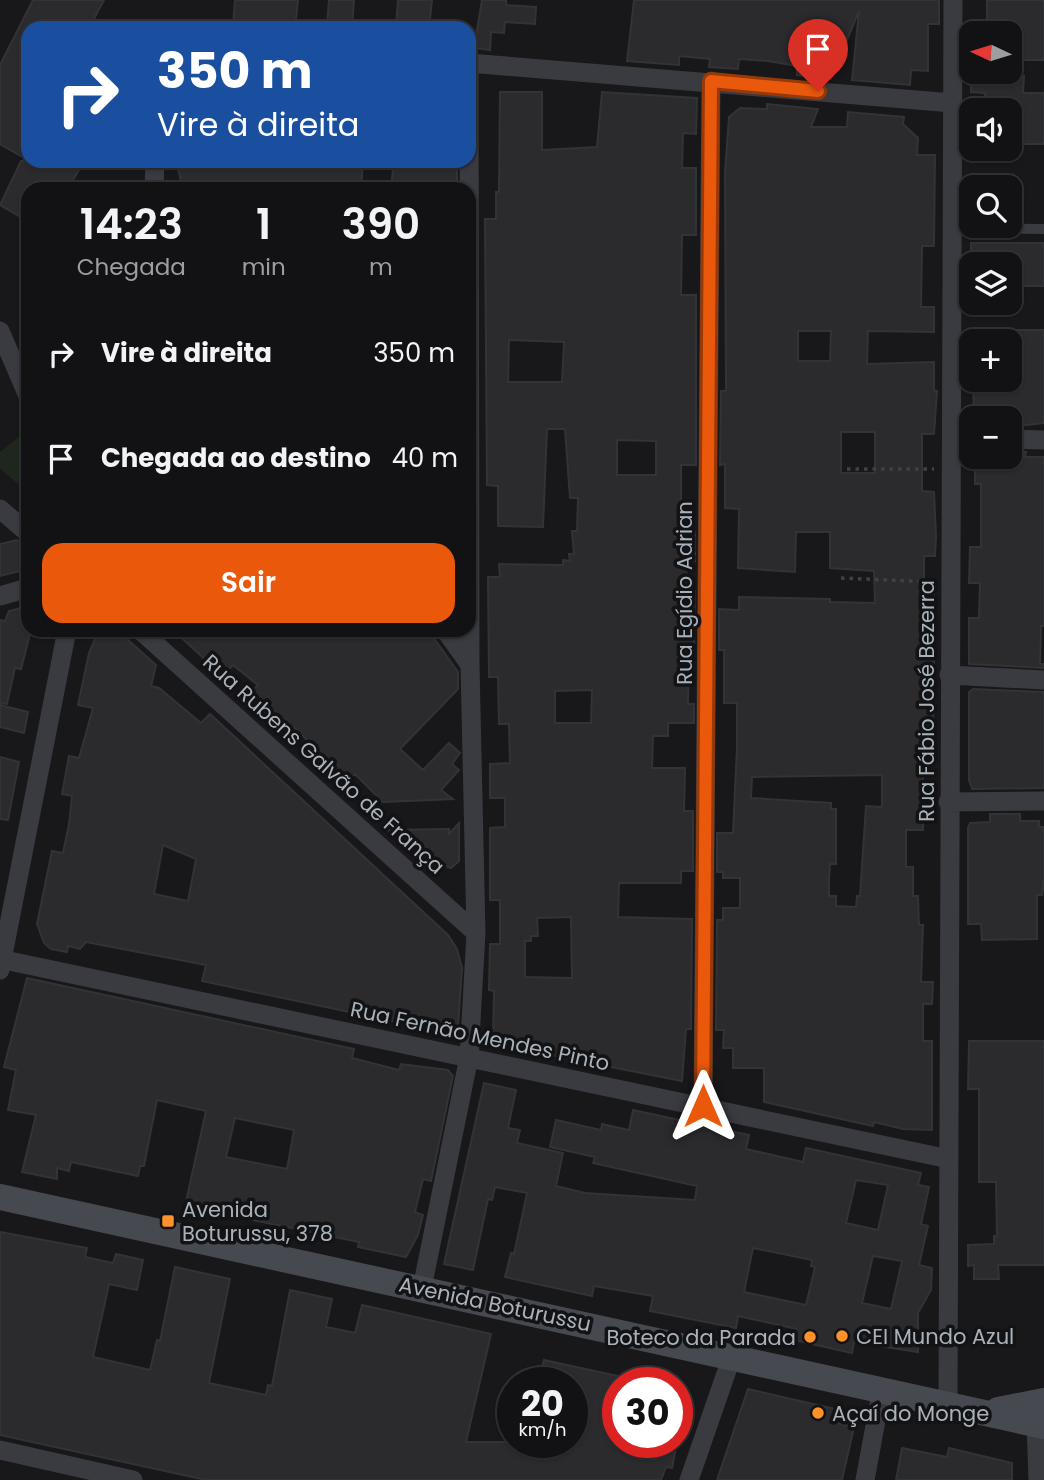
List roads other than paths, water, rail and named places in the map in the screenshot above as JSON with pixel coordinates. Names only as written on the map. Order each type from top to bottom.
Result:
[{"type":"main road","name":"Avenida Boturussu","points":[[0,1197],[990,1412],[1041,1417]]},
{"type":"street","name":"Rua Fábio José Bezerra","points":[[953,0],[953,228],[961,406]]},
{"type":"street","points":[[476,64],[953,103]]},
{"type":"street","name":"Rua Egídio Adrian","points":[[703,1106],[711,81]]},
{"type":"street","points":[[0,331],[21,380]]},
{"type":"street","points":[[1022,439],[1044,440]]},
{"type":"street","name":"Rua Fábio José Bezerra","points":[[948,1403],[950,469],[959,446]]},
{"type":"street","points":[[0,509],[21,527]]},
{"type":"street","points":[[0,596],[21,590]]},
{"type":"street","points":[[1,963],[66,637]]},
{"type":"street","name":"Rua Rubens Galvão de França","points":[[149,637],[476,933]]},
{"type":"street","points":[[450,637],[470,665]]},
{"type":"street","points":[[422,1288],[469,1057],[476,933],[470,637]]},
{"type":"street","points":[[949,675],[1044,680]]},
{"type":"street","points":[[948,802],[1044,802]]},
{"type":"street","name":"Rua Fernão Mendes Pinto","points":[[1,963],[469,1057],[949,1159]]},
{"type":"street","points":[[689,1480],[732,1356]]},
{"type":"street","points":[[865,1480],[882,1388]]},
{"type":"street","points":[[1038,1480],[1041,1417]]},
{"type":"street","points":[[0,1450],[133,1480]]},
{"type":"lane","points":[[953,228],[1044,229]]},
{"type":"place","name":"Avenida Boturussu, 378","points":[[168,1221]]},
{"type":"place","name":"CEI Mundo Azul","points":[[842,1336]]},
{"type":"place","name":"Boteco da Parada","points":[[810,1337]]},
{"type":"place","name":"Açaí do Monge","points":[[818,1413]]}]
